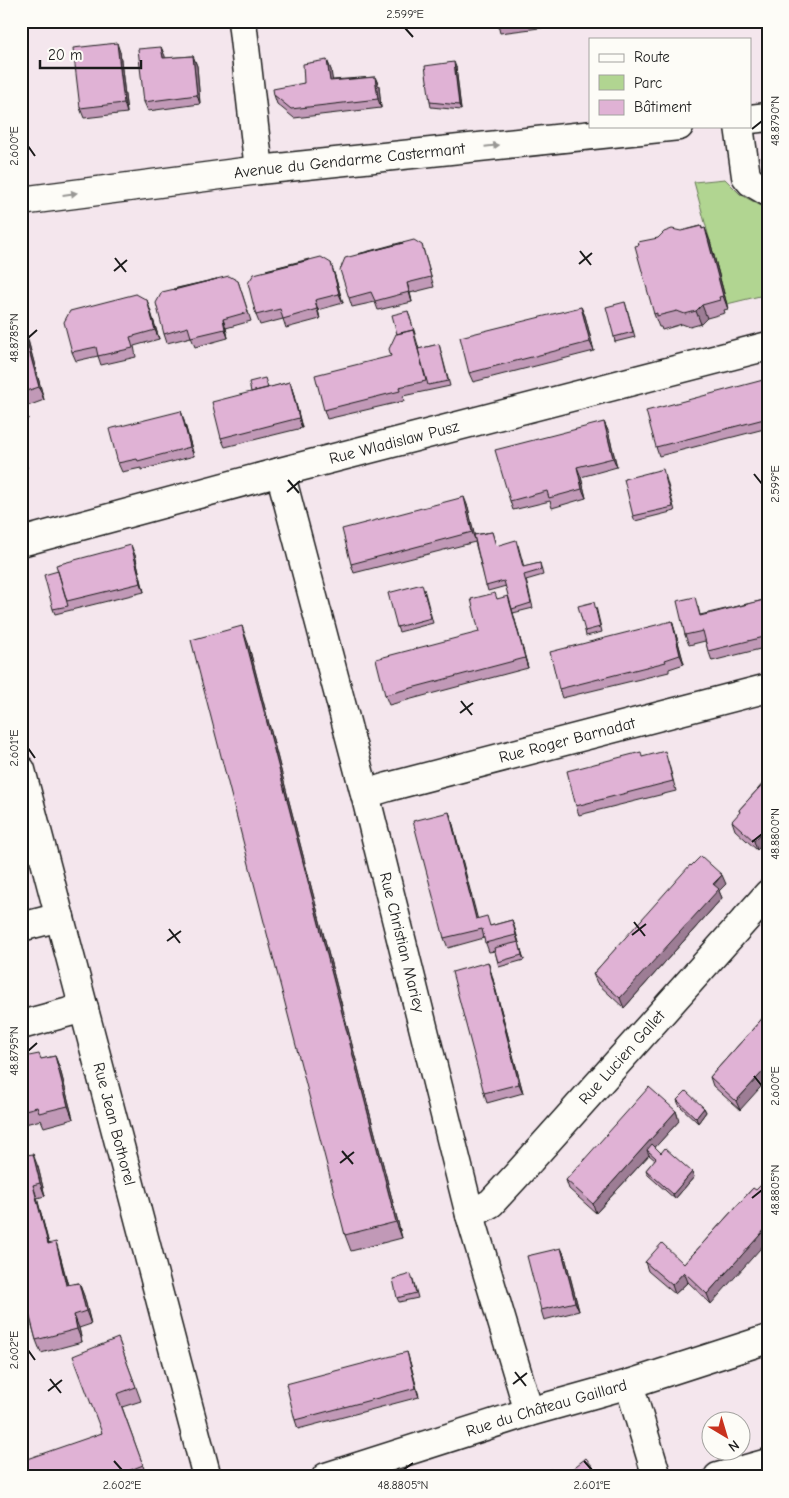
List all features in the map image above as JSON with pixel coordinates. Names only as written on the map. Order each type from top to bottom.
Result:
[{"type":"street","points":[[242,21],[259,170]]},
{"type":"street","points":[[752,119],[768,117]]},
{"type":"street","name":"Avenue du Gendarme Castermant","points":[[21,201],[259,170],[660,128]]},
{"type":"street","points":[[739,128],[746,176],[751,182],[768,192]]},
{"type":"street","name":"Rue Wladislaw Pusz","points":[[21,542],[280,472],[768,346]]},
{"type":"street","name":"Rue Christian Mariey","points":[[280,472],[365,794],[470,1215],[530,1412]]},
{"type":"street","name":"Rue Roger Barnadat","points":[[365,794],[388,786],[768,688]]},
{"type":"street","name":"Rue Jean Bothorel","points":[[21,770],[208,1477]]},
{"type":"street","name":"Rue Lucien Gallet","points":[[470,1215],[491,1203],[768,894]]},
{"type":"street","points":[[21,927],[60,917]]},
{"type":"street","points":[[21,1025],[84,1008]]},
{"type":"street","name":"Rue du Château Gaillard","points":[[326,1477],[530,1412],[629,1384],[768,1339]]},
{"type":"street","points":[[629,1384],[657,1477]]},
{"type":"street","points":[[718,1477],[768,1463]]},
{"type":"green space","points":[[725,179],[740,194],[768,210],[768,294],[727,304],[694,182]]},
{"type":"building","points":[[497,21],[517,21],[497,24]]},
{"type":"building","points":[[117,43],[124,103],[80,108],[73,48]]},
{"type":"building","points":[[161,47],[163,58],[193,56],[197,95],[144,102],[138,49]]},
{"type":"building","points":[[327,60],[330,81],[375,77],[378,99],[291,109],[274,95],[273,89],[304,83],[303,64]]},
{"type":"building","points":[[454,62],[459,105],[430,102],[425,66]]},
{"type":"building","points":[[701,226],[702,229],[705,228],[723,296],[719,297],[720,300],[702,305],[696,311],[685,314],[677,311],[657,316],[657,313],[654,314],[635,246],[639,245],[638,242],[658,238],[664,232],[672,229],[681,231]]},
{"type":"building","points":[[414,240],[422,245],[431,277],[407,283],[409,292],[375,301],[371,292],[349,298],[340,270],[345,258]]},
{"type":"building","points":[[403,242],[403,243],[358,254]]},
{"type":"building","points":[[321,257],[331,263],[339,294],[315,300],[317,309],[283,319],[280,309],[256,315],[248,283],[254,274]]},
{"type":"building","points":[[309,259],[309,260],[266,270]]},
{"type":"building","points":[[229,276],[238,281],[248,312],[223,319],[225,329],[191,337],[188,327],[164,334],[156,303],[162,292]]},
{"type":"building","points":[[217,279],[174,290],[173,289]]},
{"type":"building","points":[[136,294],[147,300],[155,330],[130,337],[133,348],[98,356],[96,347],[72,352],[64,322],[70,311]]},
{"type":"building","points":[[625,302],[633,332],[614,337],[606,307]]},
{"type":"building","points":[[581,307],[590,342],[469,373],[460,337]]},
{"type":"building","points":[[408,311],[415,334],[413,330],[397,334],[392,315]]},
{"type":"building","points":[[21,321],[39,387],[21,393]]},
{"type":"building","points":[[413,330],[426,381],[399,387],[400,391],[324,410],[315,375],[391,356],[389,349],[396,334]]},
{"type":"building","points":[[439,344],[448,381],[428,385],[418,349]]},
{"type":"building","points":[[265,378],[268,388],[251,392],[249,382]]},
{"type":"building","points":[[767,379],[768,418],[656,447],[646,411]]},
{"type":"building","points":[[290,382],[299,418],[221,438],[212,402]]},
{"type":"building","points":[[181,411],[190,447],[138,461],[137,459],[118,463],[109,429]]},
{"type":"building","points":[[604,422],[613,458],[577,467],[582,489],[549,498],[547,491],[510,501],[495,450]]},
{"type":"building","points":[[663,469],[673,507],[633,516],[624,479]]},
{"type":"building","points":[[464,497],[472,532],[351,564],[342,529]]},
{"type":"building","points":[[492,532],[496,546],[516,540],[523,567],[540,563],[541,570],[524,575],[531,603],[512,609],[504,581],[486,586],[474,535]]},
{"type":"building","points":[[131,545],[141,583],[67,601],[56,565]]},
{"type":"building","points":[[58,571],[68,606],[53,609],[44,575]]},
{"type":"building","points":[[422,584],[431,618],[397,627],[388,593]]},
{"type":"building","points":[[495,593],[497,599],[508,596],[525,658],[385,695],[376,659],[479,632],[471,599]]},
{"type":"building","points":[[695,597],[700,616],[768,599],[768,636],[708,651],[703,631],[685,635],[677,601]]},
{"type":"building","points":[[594,602],[600,627],[585,631],[578,606]]},
{"type":"building","points":[[672,621],[680,655],[665,660],[666,662],[559,689],[550,652]]},
{"type":"building","points":[[242,626],[396,1222],[345,1235],[191,640]]},
{"type":"building","points":[[665,751],[673,781],[576,806],[567,771],[641,752],[642,757]]},
{"type":"building","points":[[768,778],[768,833],[763,831],[754,841],[732,821],[740,812],[739,810]]},
{"type":"building","points":[[449,812],[476,919],[487,916],[490,926],[512,920],[516,935],[485,943],[482,929],[444,938],[413,821]]},
{"type":"building","points":[[701,856],[722,875],[713,884],[719,889],[620,998],[593,974],[690,865]]},
{"type":"building","points":[[519,942],[522,955],[498,962],[494,948]]},
{"type":"building","points":[[488,962],[519,1084],[484,1093],[452,972]]},
{"type":"building","points":[[768,1012],[768,1066],[736,1101],[710,1077]]},
{"type":"building","points":[[39,1054],[41,1059],[55,1056],[68,1106],[39,1113],[37,1107],[21,1111],[21,1064],[25,1063],[24,1057]]},
{"type":"building","points":[[649,1087],[676,1111],[593,1204],[566,1180]]},
{"type":"building","points":[[686,1091],[704,1108],[696,1118],[677,1100]]},
{"type":"building","points":[[652,1144],[661,1153],[665,1148],[692,1172],[673,1194],[646,1170],[656,1158],[647,1150]]},
{"type":"building","points":[[33,1154],[40,1183],[33,1185],[48,1244],[56,1242],[66,1285],[79,1283],[86,1311],[74,1315],[77,1329],[36,1340],[21,1283],[21,1156]]},
{"type":"building","points":[[767,1179],[768,1226],[707,1294],[684,1272],[672,1285],[645,1262],[662,1243],[684,1264],[753,1188],[756,1190]]},
{"type":"building","points":[[561,1248],[575,1302],[541,1310],[527,1256]]},
{"type":"building","points":[[411,1274],[416,1293],[397,1298],[393,1279]]},
{"type":"building","points":[[118,1338],[136,1387],[117,1394],[143,1465],[113,1477],[21,1477],[21,1461],[102,1433],[73,1356]]},
{"type":"building","points":[[407,1352],[416,1388],[295,1420],[286,1384]]},
{"type":"building","points":[[586,1458],[601,1477],[562,1477]]},
{"type":"building","points":[[551,1469],[557,1477],[540,1477]]}]
